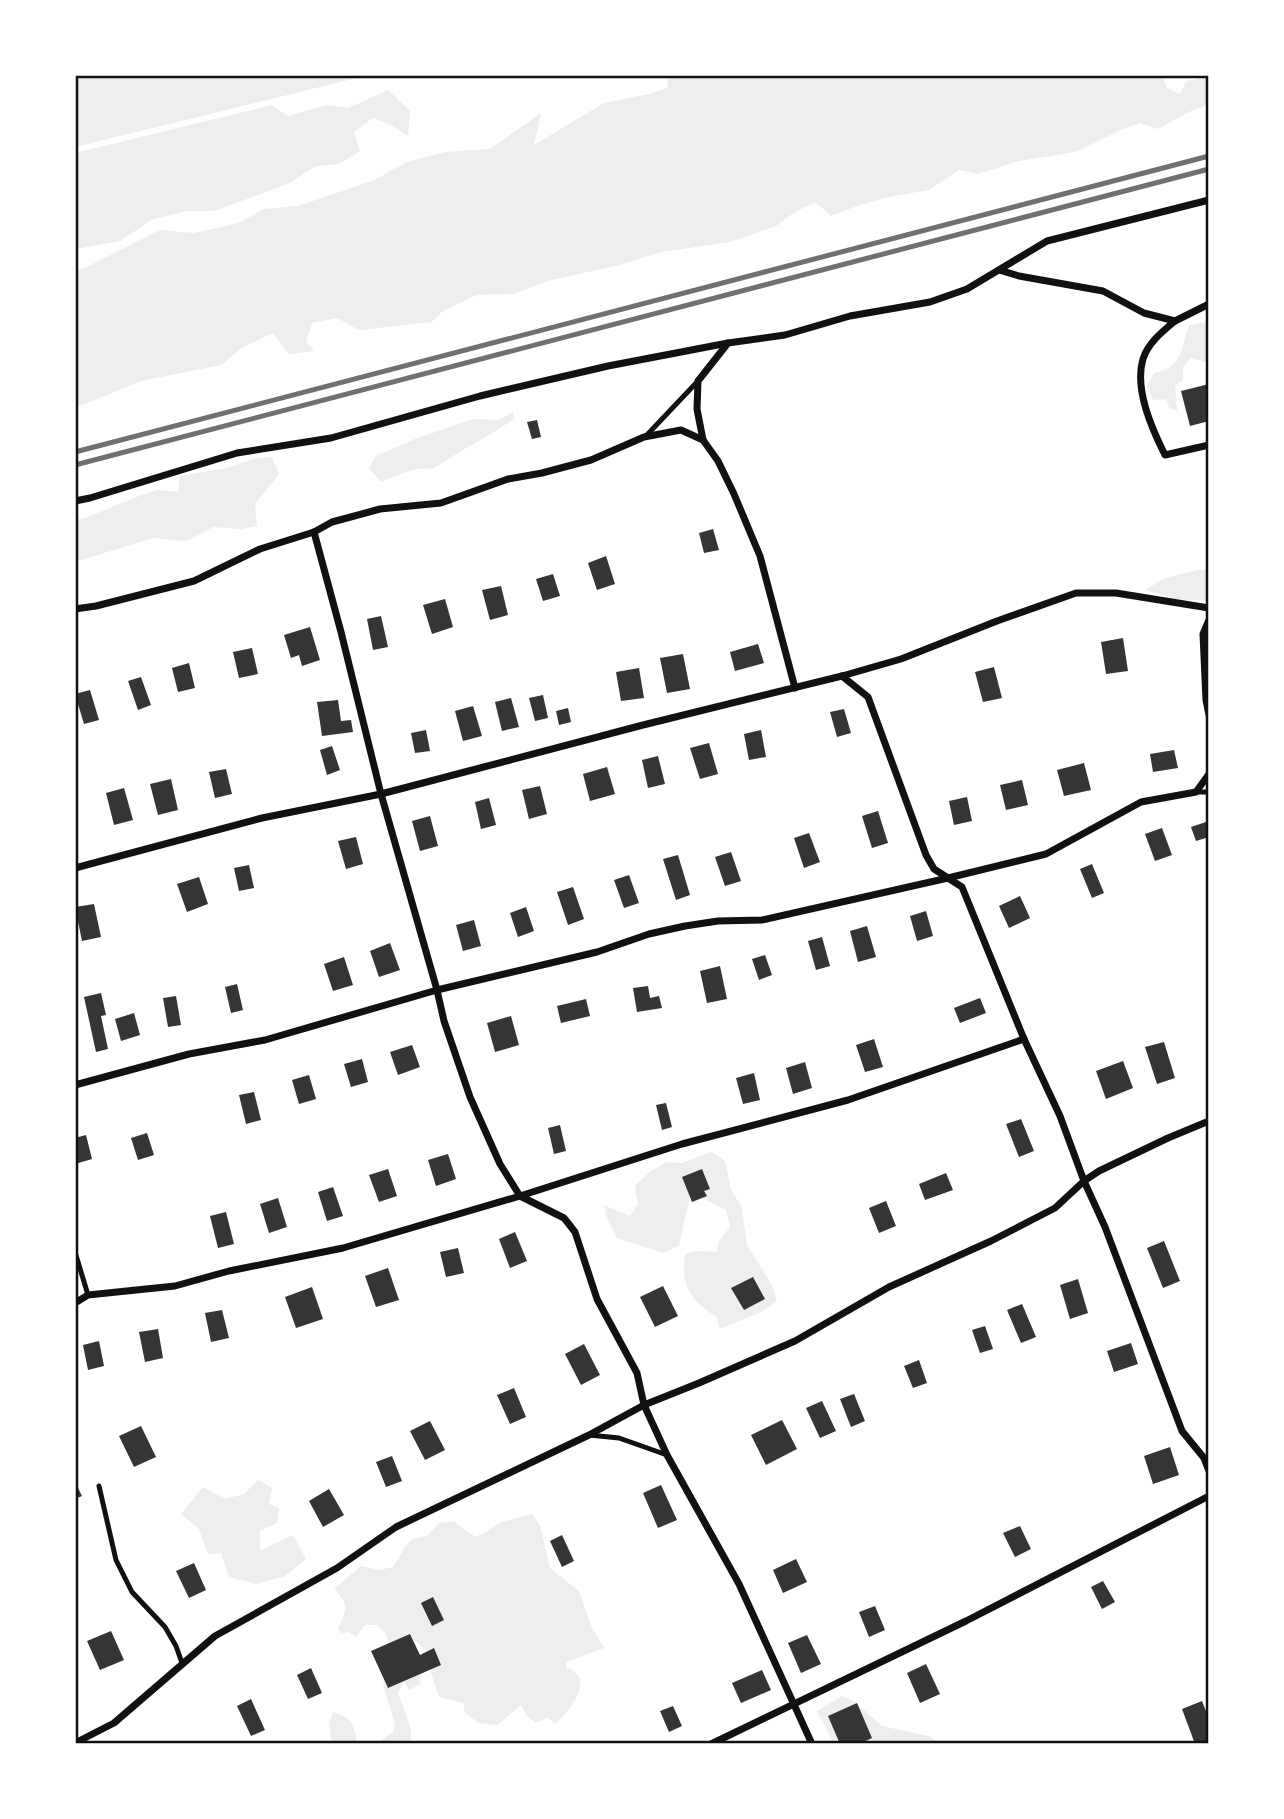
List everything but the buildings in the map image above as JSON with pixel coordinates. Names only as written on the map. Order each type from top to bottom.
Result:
[{"type":"street","points":[[75,501],[237,453],[331,438],[480,396],[608,366],[785,335],[850,316],[930,302],[967,289],[1047,241],[1209,200]]},
{"type":"street","points":[[999,270],[1103,291],[1144,313],[1175,321]]},
{"type":"street","points":[[1209,304],[1175,321],[1157,337],[1143,357],[1140,378],[1150,424],[1165,455],[1209,445]]},
{"type":"street","points":[[728,343],[698,381],[696,409],[703,440],[718,461],[760,556],[795,688]]},
{"type":"street","points":[[75,610],[194,581],[260,549],[314,532],[332,522],[380,509],[441,503],[508,479],[591,460],[645,437],[681,430],[703,440]]},
{"type":"street","points":[[314,532],[381,794],[444,1021],[471,1097],[500,1164],[520,1196],[564,1218],[575,1232],[597,1299],[637,1373],[644,1405],[667,1455],[738,1584],[811,1744]]},
{"type":"street","points":[[75,868],[262,818],[381,794],[842,676],[901,659],[1076,593],[1116,593],[1209,608]]},
{"type":"street","points":[[1209,620],[1203,634],[1209,715]]},
{"type":"street","points":[[842,676],[868,697],[926,855],[934,869],[962,887],[1105,1227],[1182,1431],[1204,1458],[1209,1471]]},
{"type":"street","points":[[75,1086],[189,1054],[265,1040],[437,990],[597,952],[649,934],[718,921],[762,920],[1046,854],[1141,802],[1196,792],[1209,774]]},
{"type":"street","points":[[75,1303],[88,1295],[175,1286],[229,1271],[343,1248],[520,1196],[682,1144],[848,1100],[1024,1039]]},
{"type":"street","points":[[75,1743],[114,1723],[215,1636],[337,1568],[396,1527],[589,1435],[644,1405],[795,1340],[889,1287],[991,1241],[1055,1208],[1084,1181],[1110,1166],[1209,1121]]},
{"type":"street","points":[[711,1744],[966,1621],[1209,1496]]},
{"type":"lane","points":[[645,437],[698,381]]},
{"type":"lane","points":[[1196,792],[1209,792]]},
{"type":"lane","points":[[75,1252],[88,1295]]},
{"type":"lane","points":[[589,1435],[619,1438],[667,1455]]},
{"type":"lane","points":[[99,1486],[116,1560],[132,1592],[165,1627],[176,1646],[181,1663]]},
{"type":"shaded area","points":[[75,75],[369,75],[75,147]]},
{"type":"shaded area","points":[[668,75],[1162,75],[1167,88],[1180,94],[1186,81],[1209,77],[1209,104],[1158,129],[1140,123],[1075,152],[1019,161],[978,174],[959,170],[929,190],[888,197],[831,216],[815,202],[776,226],[730,242],[661,252],[620,265],[547,281],[514,294],[477,295],[443,311],[432,322],[359,330],[337,318],[312,323],[306,342],[314,351],[289,354],[273,333],[242,348],[221,365],[141,381],[75,408],[75,271],[160,230],[194,233],[239,223],[264,209],[298,206],[372,181],[407,162],[446,152],[490,149],[541,113],[534,145],[604,103],[667,88]]},
{"type":"shaded area","points":[[388,90],[410,111],[408,136],[373,118],[354,132],[360,151],[339,164],[316,166],[288,184],[214,211],[188,211],[153,219],[120,241],[75,249],[75,153],[272,105],[288,116],[327,105],[348,108]]},
{"type":"shaded area","points":[[1206,322],[1209,326],[1209,363],[1191,358],[1183,367],[1183,380],[1175,385],[1177,411],[1170,409],[1165,399],[1153,400],[1147,385],[1154,373],[1176,362],[1189,325]]},
{"type":"shaded area","points":[[513,412],[514,419],[433,469],[413,470],[381,482],[369,468],[376,456],[415,439],[473,419],[498,420]]},
{"type":"shaded area","points":[[272,457],[279,474],[255,504],[257,526],[241,529],[213,527],[186,541],[153,538],[75,562],[75,519],[83,519],[157,490],[178,492],[180,476]]},
{"type":"shaded area","points":[[1197,570],[1209,570],[1209,601],[1176,599],[1145,590],[1163,579]]},
{"type":"shaded area","points":[[712,1152],[725,1161],[731,1190],[741,1205],[747,1245],[772,1285],[777,1301],[763,1311],[720,1329],[716,1316],[689,1291],[684,1265],[685,1254],[696,1251],[717,1252],[719,1241],[730,1227],[726,1210],[690,1195],[679,1246],[663,1253],[617,1238],[606,1217],[604,1205],[630,1216],[638,1204],[635,1186],[651,1171],[667,1162],[682,1163]]},
{"type":"shaded area","points":[[258,1480],[272,1488],[269,1504],[279,1508],[277,1523],[260,1531],[260,1551],[293,1535],[306,1559],[285,1576],[257,1584],[229,1577],[221,1553],[208,1554],[199,1529],[181,1514],[203,1487],[225,1499],[244,1494]]},
{"type":"shaded area","points":[[532,1514],[540,1526],[550,1568],[579,1591],[591,1626],[604,1648],[566,1662],[566,1668],[580,1678],[578,1694],[573,1703],[556,1724],[547,1718],[536,1723],[527,1716],[521,1705],[498,1725],[479,1723],[465,1713],[463,1703],[439,1697],[426,1654],[411,1638],[422,1667],[420,1684],[409,1690],[404,1681],[398,1693],[411,1729],[411,1744],[376,1744],[393,1732],[395,1725],[383,1684],[394,1665],[391,1646],[385,1633],[377,1625],[365,1625],[356,1637],[349,1632],[341,1633],[338,1629],[345,1608],[334,1589],[361,1566],[379,1570],[393,1567],[412,1539],[427,1536],[439,1523],[454,1521],[477,1537],[502,1522]]},
{"type":"shaded area","points":[[842,1696],[855,1702],[882,1726],[929,1736],[940,1743],[834,1744],[817,1711]]},
{"type":"shaded area","points":[[333,1712],[351,1723],[357,1743],[332,1744],[329,1723]]},
{"type":"railway","points":[[75,452],[1209,156]]},
{"type":"railway","points":[[75,465],[1209,169]]}]
